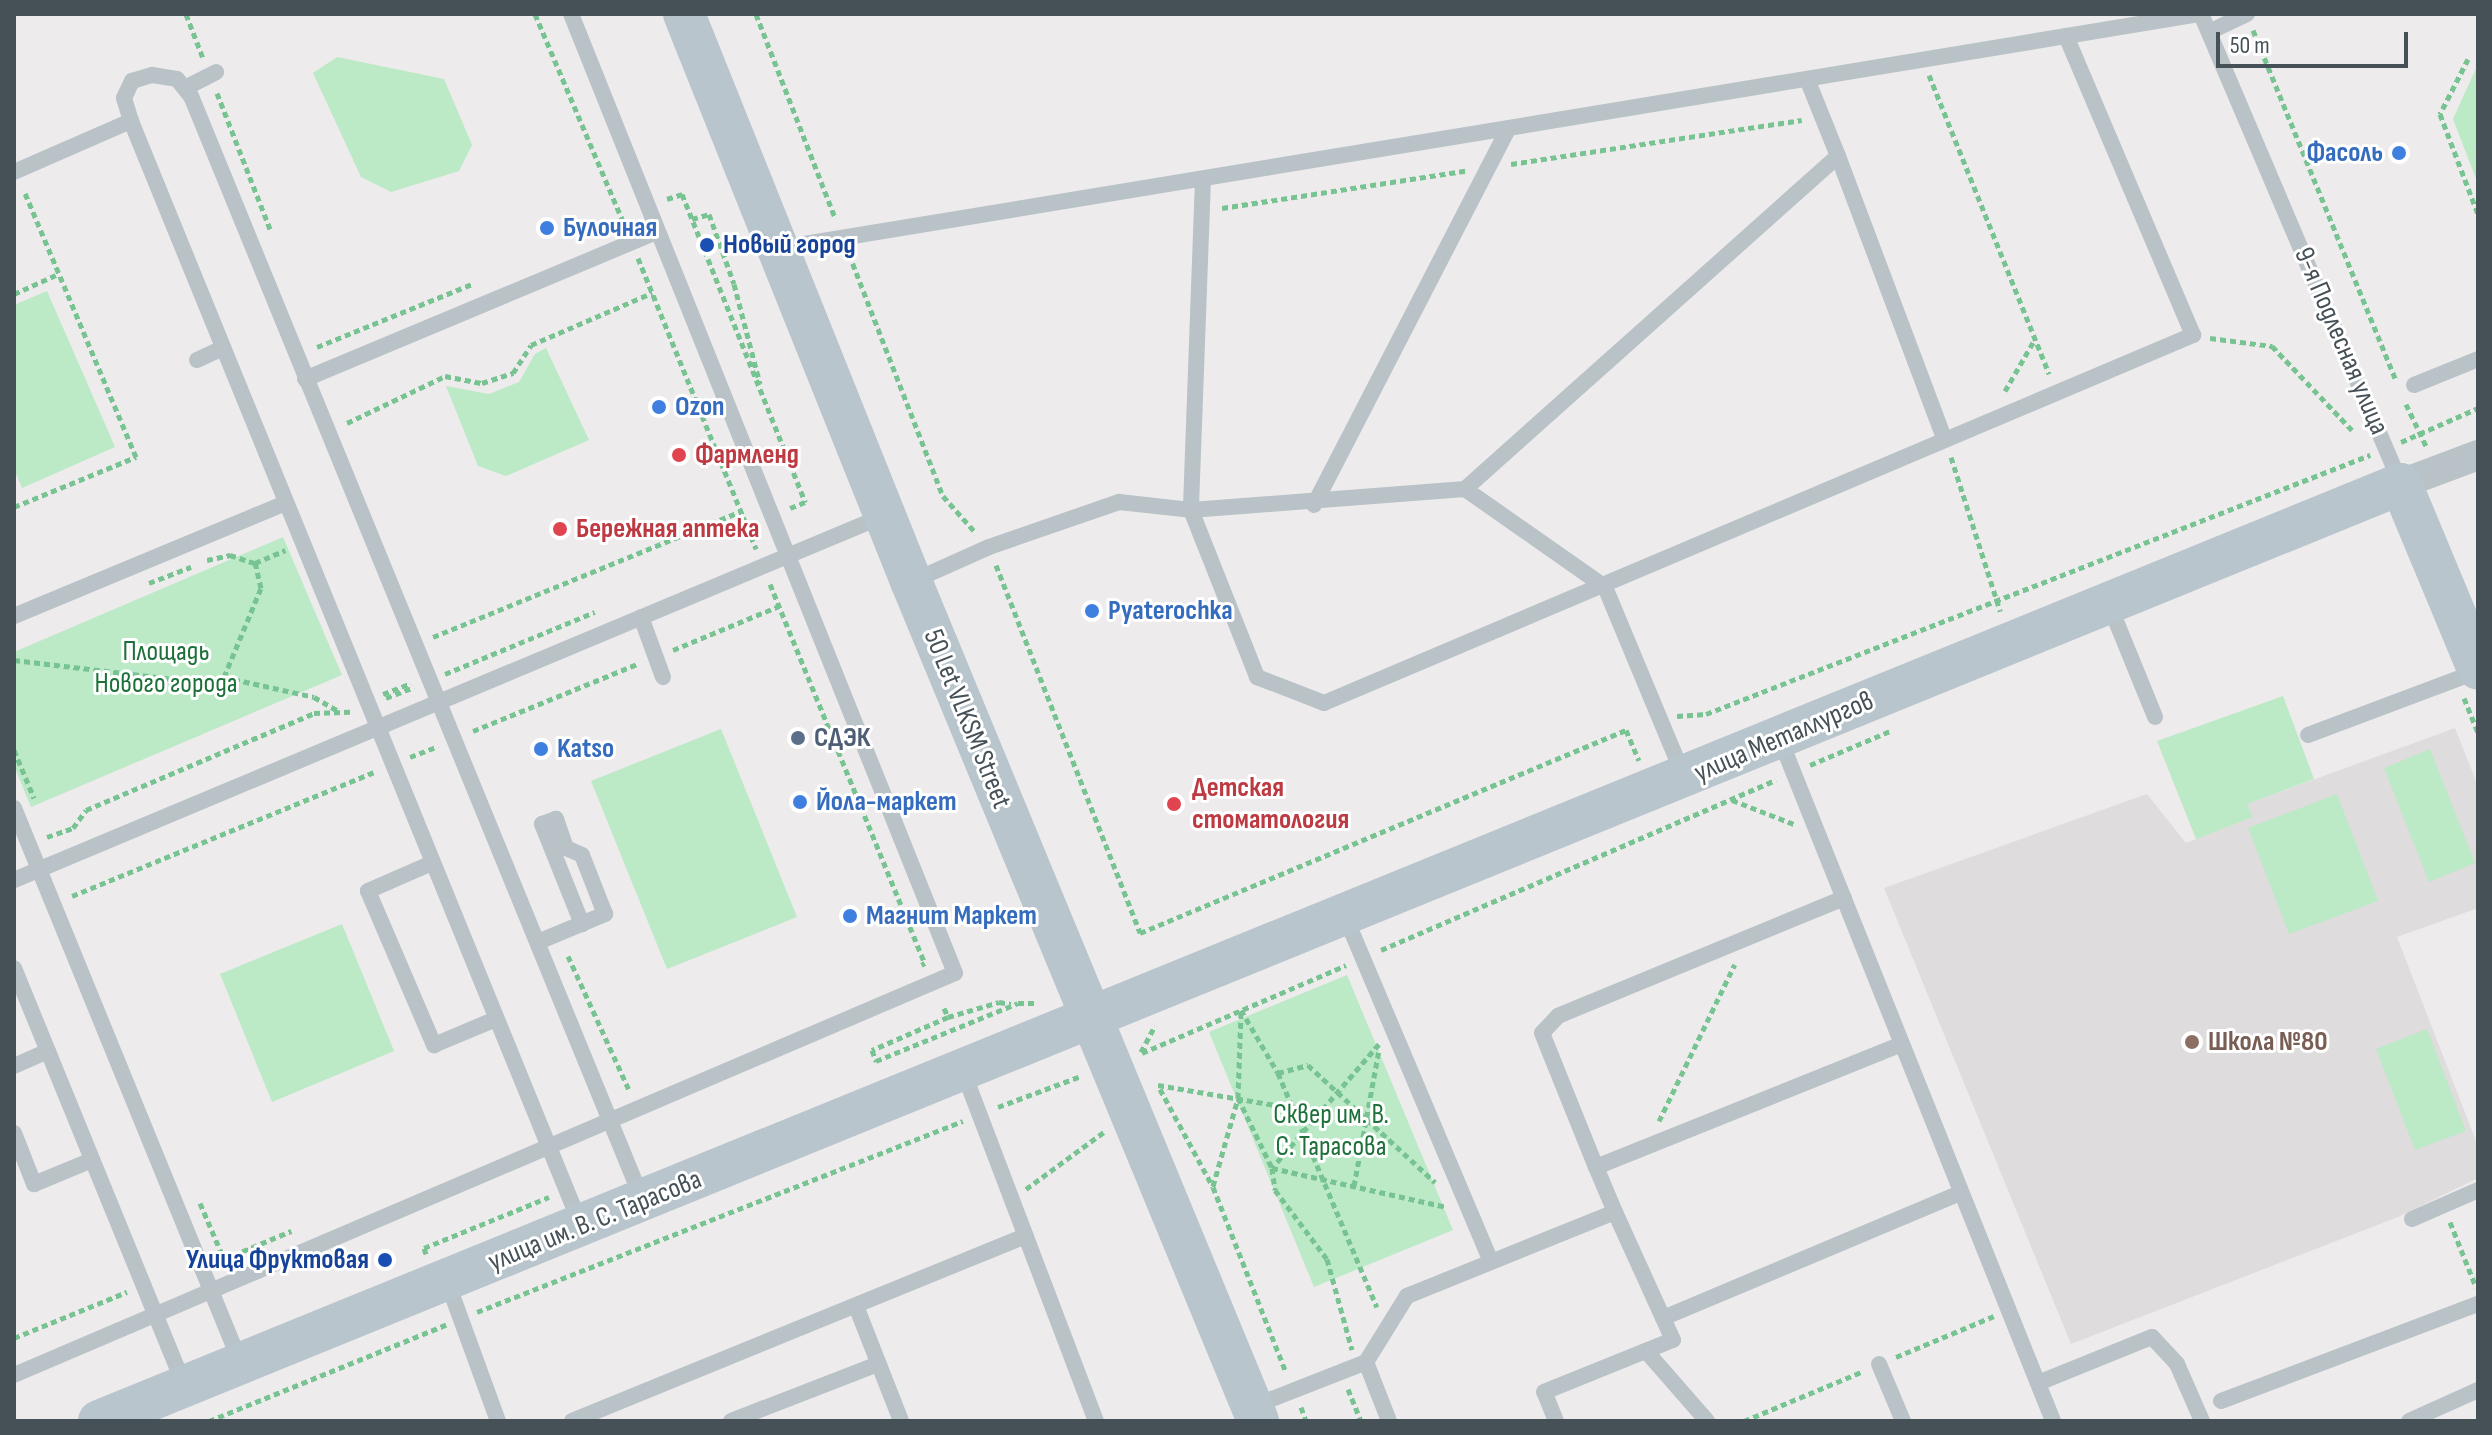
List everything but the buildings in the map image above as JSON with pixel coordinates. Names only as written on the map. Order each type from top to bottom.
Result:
[{"type":"main road","name":"50 Let VLKSM Street","points":[[684,14],[1089,1018],[1255,1414]]},
{"type":"main road","name":"улица Металлургов","points":[[1089,1018],[1669,785],[2109,603],[2394,466]]},
{"type":"main road","name":"9-я Подлесная улица","points":[[2394,466],[2478,670]]},
{"type":"main road","name":"улица им. В. С. Тарасова","points":[[99,1421],[198,1405],[241,1366],[448,1295],[581,1226],[1089,1018]]},
{"type":"street","name":"улица Металлургов","points":[[2394,466],[2440,469],[2478,455]]},
{"type":"lane","points":[[14,1375],[955,973],[571,14]]},
{"type":"lane","points":[[777,249],[2200,14]]},
{"type":"lane","name":"9-я Подлесная улица","points":[[2200,14],[2394,466]]},
{"type":"lane","points":[[2209,32],[2247,14]]},
{"type":"lane","points":[[1203,179],[1191,510],[1257,677],[1324,703],[1605,587],[2193,335],[2066,36]]},
{"type":"lane","points":[[185,88],[216,72]]},
{"type":"lane","points":[[581,1226],[543,1148],[496,1019],[432,863],[386,767],[279,506],[223,348],[131,121],[124,98],[132,81],[152,75],[177,79],[185,88],[643,1201]]},
{"type":"lane","points":[[1807,79],[1945,440]]},
{"type":"lane","points":[[14,172],[131,121]]},
{"type":"lane","points":[[1314,505],[1509,128]]},
{"type":"lane","points":[[911,581],[989,547],[1119,502],[1191,510],[1314,505],[1465,489],[1838,156]]},
{"type":"lane","points":[[305,379],[656,232]]},
{"type":"lane","points":[[197,360],[223,348]]},
{"type":"lane","points":[[2414,385],[2478,359]]},
{"type":"lane","points":[[1465,489],[1605,587],[1659,717],[1669,785]]},
{"type":"lane","points":[[14,616],[279,506]]},
{"type":"lane","points":[[14,880],[885,515]]},
{"type":"lane","points":[[2109,603],[2155,717]]},
{"type":"lane","points":[[641,617],[663,677]]},
{"type":"lane","points":[[2308,735],[2478,670]]},
{"type":"lane","points":[[1780,739],[2053,1421]]},
{"type":"lane","points":[[14,808],[241,1366]]},
{"type":"lane","points":[[538,942],[582,924],[605,914],[582,855],[566,848],[556,819],[542,824],[582,924]]},
{"type":"lane","points":[[432,863],[368,891],[434,1045],[496,1019]]},
{"type":"lane","points":[[1556,1421],[1544,1392],[1673,1340],[1615,1212],[1542,1033],[1558,1016],[1844,898]]},
{"type":"lane","points":[[1345,916],[1387,1035],[1490,1260]]},
{"type":"lane","points":[[14,968],[156,1316],[198,1405]]},
{"type":"lane","points":[[1596,1167],[1900,1045]]},
{"type":"lane","points":[[14,1066],[48,1051]]},
{"type":"lane","points":[[962,1070],[1096,1421]]},
{"type":"lane","points":[[14,1133],[34,1184],[92,1160]]},
{"type":"lane","points":[[2412,1219],[2478,1190]]},
{"type":"lane","points":[[1663,1318],[1960,1193]]},
{"type":"lane","points":[[1255,1414],[1294,1391],[1361,1364],[1407,1296],[1615,1212]]},
{"type":"lane","points":[[572,1421],[1026,1236]]},
{"type":"lane","points":[[448,1295],[498,1421]]},
{"type":"lane","points":[[2221,1401],[2478,1304]]},
{"type":"lane","points":[[856,1306],[901,1421]]},
{"type":"lane","points":[[2038,1383],[2152,1337],[2172,1356],[2202,1421]]},
{"type":"lane","points":[[1646,1351],[1707,1421]]},
{"type":"lane","points":[[731,1421],[878,1364]]},
{"type":"lane","points":[[1361,1364],[1389,1421]]},
{"type":"lane","points":[[1879,1364],[1903,1421]]},
{"type":"lane","points":[[2409,1421],[2478,1390]]},
{"type":"path","points":[[535,14],[925,963],[911,969]]},
{"type":"path","points":[[756,14],[943,496],[989,547],[1140,933],[1626,730],[1669,785]]},
{"type":"path","points":[[2247,14],[2419,435],[2440,469]]},
{"type":"path","points":[[2468,59],[2440,114],[2478,214]]},
{"type":"path","points":[[1923,60],[2056,393]]},
{"type":"path","points":[[14,507],[136,457],[56,275],[23,187],[38,180]]},
{"type":"path","points":[[621,217],[682,194],[805,502],[746,526]]},
{"type":"path","points":[[692,219],[709,214],[734,284],[765,406]]},
{"type":"path","points":[[14,294],[56,275]]},
{"type":"path","points":[[347,423],[445,376],[482,383],[513,373],[531,345],[652,293]]},
{"type":"path","points":[[2193,335],[2272,346],[2354,432]]},
{"type":"path","points":[[1981,425],[2035,339]]},
{"type":"path","points":[[1659,717],[1706,714],[1997,599],[2394,466],[2419,435],[2478,408]]},
{"type":"path","points":[[1945,440],[2010,643]]},
{"type":"path","points":[[279,506],[296,562]]},
{"type":"path","points":[[432,638],[740,512]]},
{"type":"path","points":[[139,584],[161,582],[201,561],[230,555],[255,563],[290,548]]},
{"type":"path","points":[[224,677],[261,588],[255,563]]},
{"type":"path","points":[[72,896],[779,606]]},
{"type":"path","points":[[14,660],[199,682],[224,677],[314,697],[344,714]]},
{"type":"path","points":[[50,837],[73,828],[86,810],[314,713],[344,714],[445,668]]},
{"type":"path","points":[[457,695],[478,746]]},
{"type":"path","points":[[372,730],[386,767],[387,783]]},
{"type":"path","points":[[14,750],[38,808]]},
{"type":"path","points":[[1731,799],[1818,834]]},
{"type":"path","points":[[44,822],[78,910]]},
{"type":"path","points":[[558,934],[625,1091],[640,1085]]},
{"type":"path","points":[[1646,1147],[1748,938]]},
{"type":"path","points":[[1014,1004],[876,1061],[872,1050],[948,1017],[999,1002],[1049,1003]]},
{"type":"path","points":[[944,1008],[948,1017]]},
{"type":"path","points":[[1213,1187],[1238,1098],[1241,1010],[1278,1073],[1386,1329]]},
{"type":"path","points":[[1272,1168],[1387,1035]]},
{"type":"path","points":[[1354,1186],[1366,1119],[1387,1035]]},
{"type":"path","points":[[1141,1053],[1146,1064]]},
{"type":"path","points":[[1278,1073],[1308,1065],[1467,1212]]},
{"type":"path","points":[[198,1405],[448,1295],[979,1115],[1081,1075]]},
{"type":"path","points":[[1152,1075],[1213,1187],[1298,1399],[1346,1383],[1361,1421]]},
{"type":"path","points":[[1158,1085],[1293,1108]]},
{"type":"path","points":[[1238,1098],[1272,1168],[1275,1190],[1327,1259],[1361,1364]]},
{"type":"path","points":[[1012,1199],[1104,1132]]},
{"type":"path","points":[[448,1295],[424,1248],[556,1194],[543,1148]]},
{"type":"path","points":[[1272,1168],[1467,1212]]},
{"type":"path","points":[[193,1186],[224,1259],[297,1229]]},
{"type":"path","points":[[2444,1205],[2476,1287],[2478,1304]]},
{"type":"path","points":[[14,1338],[128,1291],[122,1277]]},
{"type":"shaded area","name":"Школа №80","points":[[2455,728],[2478,786],[2478,908],[2397,937],[2478,1146],[2478,1178],[2398,1217],[2071,1344],[1884,888],[2147,794],[2186,843],[2252,817],[2247,804]]},
{"type":"green space","points":[[337,57],[444,79],[472,145],[459,171],[391,192],[361,177],[313,73]]},
{"type":"green space","points":[[2478,64],[2478,184],[2453,119]]},
{"type":"green space","points":[[47,291],[115,447],[22,488],[14,469],[14,305]]},
{"type":"green space","points":[[546,348],[589,440],[506,476],[478,466],[446,386],[489,394],[519,382],[535,354]]},
{"type":"green space","name":"Площадь Нового города","points":[[283,537],[342,675],[31,807],[14,766],[14,652]]},
{"type":"green space","points":[[2283,696],[2314,779],[2247,804],[2253,817],[2196,839],[2157,741]]},
{"type":"green space","points":[[721,729],[797,917],[667,969],[591,781]]},
{"type":"green space","points":[[2430,749],[2475,863],[2429,882],[2384,768]]},
{"type":"green space","points":[[2337,794],[2378,901],[2289,934],[2248,828]]},
{"type":"green space","points":[[342,924],[394,1051],[272,1102],[220,974]]},
{"type":"green space","name":"Сквер им. В. С. Тарасова","points":[[1347,975],[1453,1230],[1314,1287],[1209,1032]]},
{"type":"green space","points":[[2427,1029],[2466,1131],[2415,1150],[2376,1049]]},
{"type":"place","name":"Фасоль","points":[[2399,153]]},
{"type":"place","name":"Булочная","points":[[547,228]]},
{"type":"place","name":"Новый город","points":[[707,245]]},
{"type":"place","name":"Ozon","points":[[659,407]]},
{"type":"place","name":"Фармленд","points":[[679,455]]},
{"type":"place","name":"Бережная аптека","points":[[560,529]]},
{"type":"place","name":"Pyaterochka","points":[[1092,611]]},
{"type":"place","name":"СДЭК","points":[[798,738]]},
{"type":"place","name":"Katso","points":[[541,749]]},
{"type":"place","name":"Йола-маркет","points":[[800,802]]},
{"type":"place","name":"Детская стоматология","points":[[1174,804]]},
{"type":"place","name":"Магнит Маркет","points":[[850,916]]},
{"type":"place","name":"Школа №80","points":[[2192,1042]]},
{"type":"place","name":"Улица Фруктовая","points":[[385,1260]]}]
